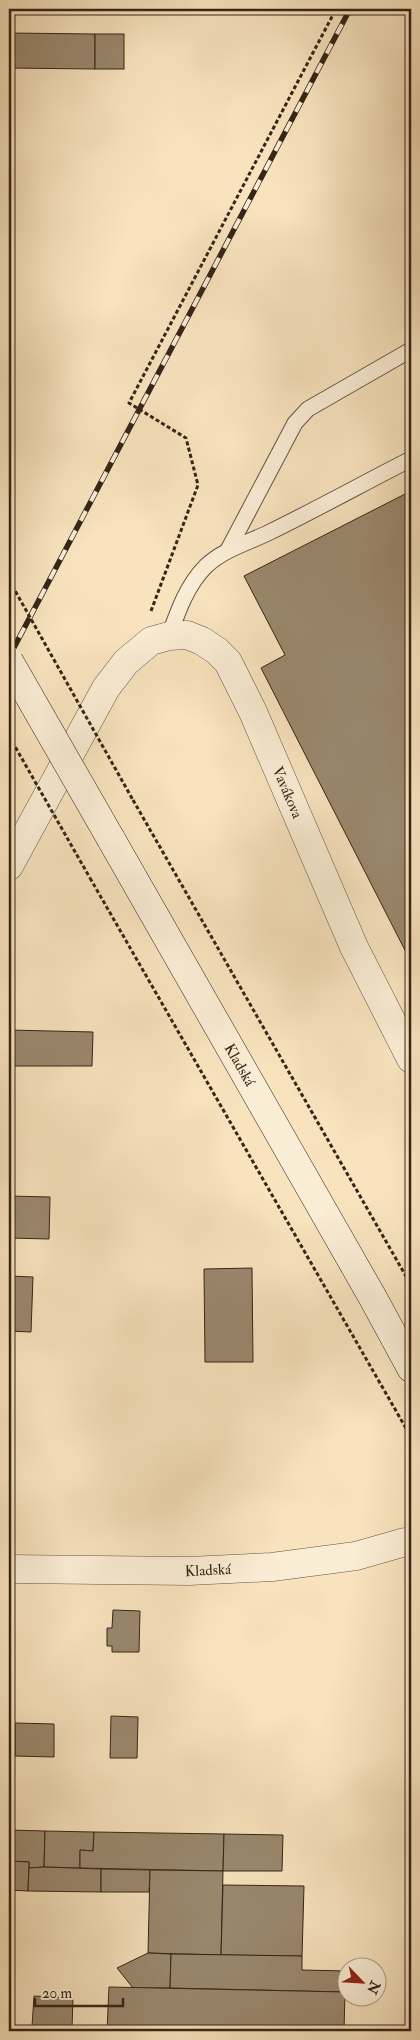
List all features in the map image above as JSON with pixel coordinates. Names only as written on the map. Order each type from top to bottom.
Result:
[{"type":"street","name":"Vavákova","points":[[9,866],[106,688],[126,662],[151,641],[169,636],[186,635],[202,641],[217,651],[228,662],[253,712],[354,947],[411,1059]]},
{"type":"street","name":"Kladská","points":[[9,661],[373,1298],[411,1368]]},
{"type":"street","points":[[373,1298],[411,1340]]},
{"type":"street","name":"Kladská","points":[[9,1569],[189,1571],[272,1567],[356,1556],[405,1542]]},
{"type":"lane","points":[[228,550],[295,423],[308,409],[409,351]]},
{"type":"lane","points":[[169,636],[178,609],[192,584],[207,566],[228,550],[268,534],[411,459]]},
{"type":"path","points":[[136,654],[198,485],[186,438],[130,403],[336,9]]},
{"type":"path","points":[[9,580],[411,1285]]},
{"type":"path","points":[[9,736],[411,1437]]},
{"type":"building","points":[[9,33],[95,34],[95,69],[9,68]]},
{"type":"building","points":[[95,34],[124,34],[124,69],[95,69]]},
{"type":"building","points":[[411,491],[411,962],[261,668],[285,655],[244,576]]},
{"type":"building","points":[[9,1030],[93,1032],[92,1066],[9,1066]]},
{"type":"building","points":[[9,1196],[50,1197],[49,1239],[9,1238]]},
{"type":"building","points":[[252,1268],[253,1362],[205,1362],[204,1269]]},
{"type":"building","points":[[9,1276],[33,1277],[31,1332],[9,1331]]},
{"type":"building","points":[[113,1610],[140,1611],[139,1652],[112,1652],[112,1646],[107,1646],[107,1628],[112,1628]]},
{"type":"building","points":[[111,1716],[138,1717],[137,1758],[110,1758]]},
{"type":"building","points":[[15,1723],[54,1724],[54,1757],[15,1756]]},
{"type":"building","points":[[9,1830],[45,1831],[44,1867],[29,1868],[29,1862],[9,1861]]},
{"type":"building","points":[[45,1831],[94,1832],[93,1851],[80,1850],[80,1868],[44,1867]]},
{"type":"building","points":[[94,1832],[224,1834],[223,1871],[80,1868],[80,1850],[93,1851]]},
{"type":"building","points":[[224,1834],[283,1835],[282,1871],[223,1871]]},
{"type":"building","points":[[9,1861],[29,1862],[28,1891],[9,1890]]},
{"type":"building","points":[[29,1868],[101,1869],[101,1892],[28,1891]]},
{"type":"building","points":[[101,1869],[150,1870],[149,1892],[101,1892]]},
{"type":"building","points":[[150,1870],[223,1871],[221,1955],[148,1953]]},
{"type":"building","points":[[223,1885],[304,1886],[302,1956],[221,1955]]},
{"type":"building","points":[[148,1953],[171,1954],[170,1988],[133,1988],[117,1968]]},
{"type":"building","points":[[171,1954],[302,1956],[302,1970],[338,1971],[338,1992],[170,1988]]},
{"type":"building","points":[[109,1987],[338,1992],[338,2008],[345,2008],[344,2031],[107,2031]]},
{"type":"building","points":[[34,1996],[73,1998],[72,2029],[32,2027]]},
{"type":"railway","points":[[9,657],[350,9]]}]
